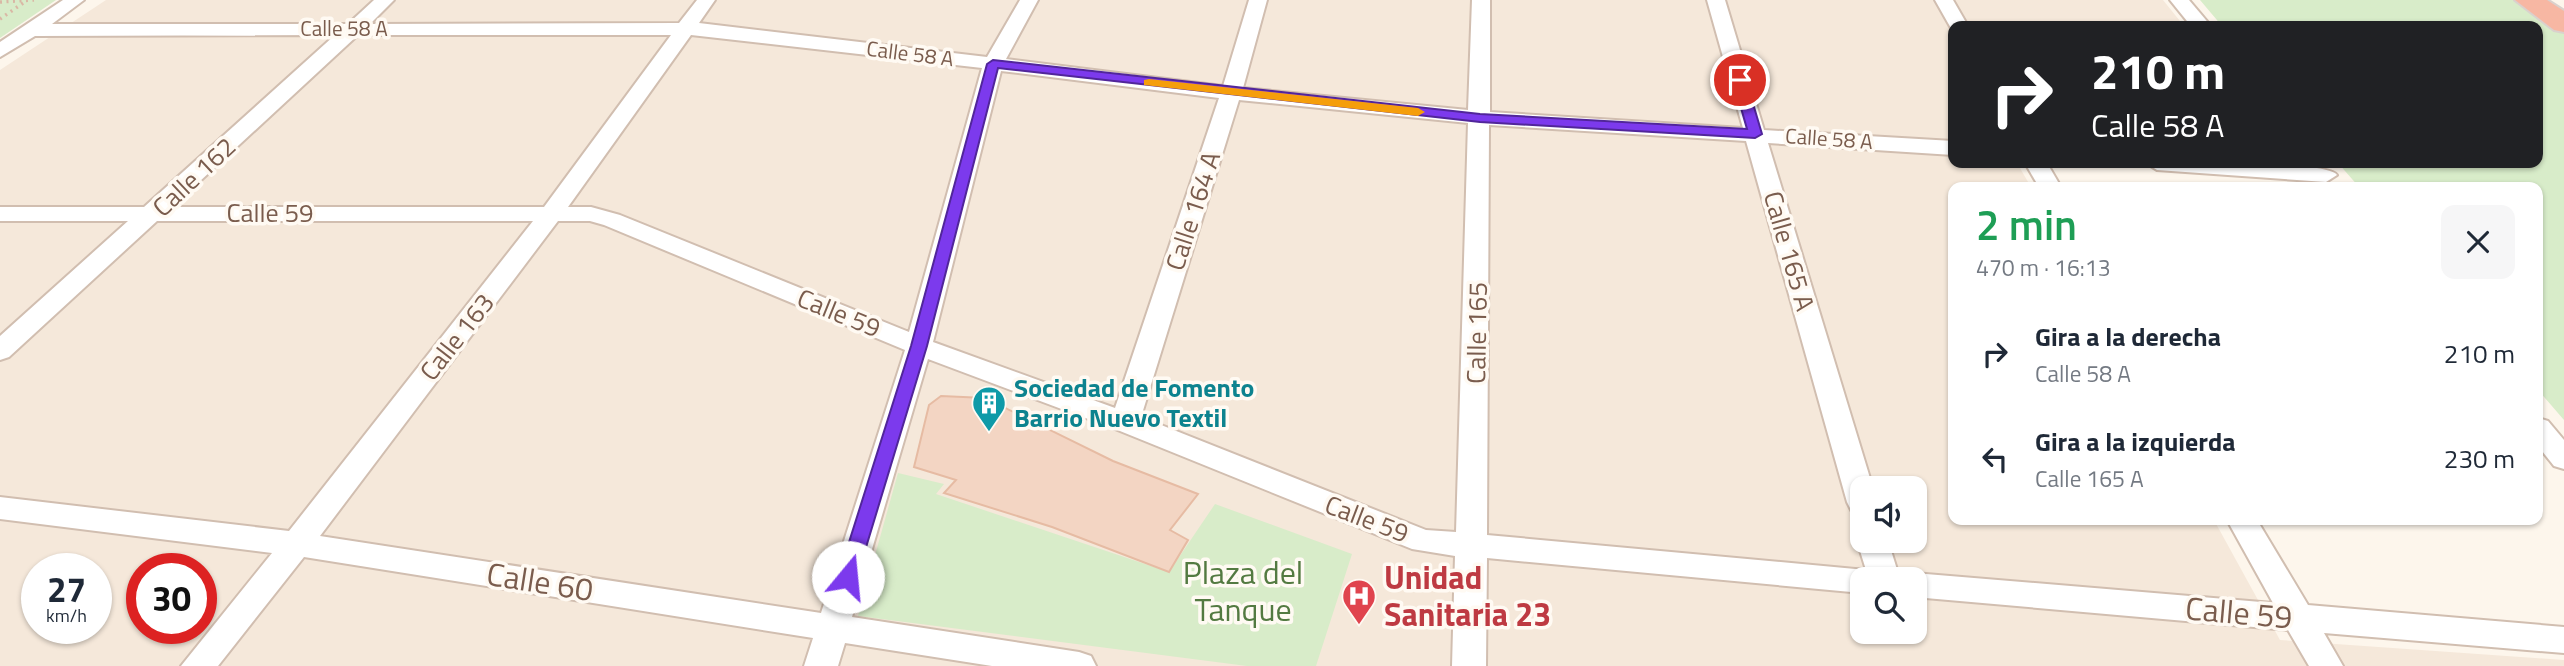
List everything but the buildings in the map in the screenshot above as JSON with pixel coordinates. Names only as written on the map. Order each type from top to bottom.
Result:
[{"type":"highway","points":[[2529,0],[2564,24]]},
{"type":"highway","points":[[2546,0],[2564,13]]},
{"type":"street","points":[[0,51],[75,0]]},
{"type":"street","name":"Calle 162","points":[[0,351],[154,214],[385,0]]},
{"type":"street","name":"Calle 163","points":[[198,666],[297,544],[552,213],[706,0]]},
{"type":"street","points":[[821,666],[919,346],[993,64],[1029,0]]},
{"type":"street","name":"Calle 164 A","points":[[1125,422],[1231,93],[1258,0]]},
{"type":"street","name":"Calle 165","points":[[1469,666],[1481,0]]},
{"type":"street","name":"Calle 165 A","points":[[1716,0],[1854,476]]},
{"type":"street","points":[[1944,0],[1956,21]]},
{"type":"street","points":[[2179,0],[2197,21]]},
{"type":"street","name":"Calle 58 A","points":[[31,30],[687,28],[1231,93],[1480,118],[1948,148]]},
{"type":"street","points":[[2227,168],[2326,175]]},
{"type":"street","name":"Calle 59","points":[[0,214],[591,214],[612,220],[919,346],[1125,422],[1397,533],[1423,541],[1850,580]]},
{"type":"street","points":[[2543,434],[2564,459]]},
{"type":"street","name":"Calle 60","points":[[0,508],[297,544],[1079,666]]},
{"type":"street","points":[[2245,525],[2326,666]]},
{"type":"street","name":"Calle 59","points":[[1927,586],[2564,640]]},
{"type":"path","points":[[0,2],[44,0]]},
{"type":"path","points":[[0,19],[27,1]]},
{"type":"shaded area","points":[[106,0],[2163,0],[2180,21],[1948,21],[1948,168],[2020,168],[2028,182],[1948,182],[1948,525],[2217,525],[2280,640],[2564,660],[2564,666],[0,666],[0,70]]},
{"type":"green space","points":[[0,0],[56,0],[0,38]]},
{"type":"green space","points":[[2200,0],[2518,0],[2564,32],[2564,420],[2543,396],[2543,182],[2355,182],[2342,168],[2543,168],[2543,21],[2218,21]]},
{"type":"green space","name":"Plaza del Tanque","points":[[898,473],[944,484],[936,494],[1169,572],[1215,504],[1352,554],[1316,666],[1247,666],[858,616]]},
{"type":"slow traffic","points":[[1149,83],[1418,112]]},
{"type":"place","name":"Sociedad de Fomento Barrio Nuevo Textil","points":[[989,433]]},
{"type":"place","name":"Unidad Sanitaria 23","points":[[1359,626]]},
{"type":"route","points":[[848,577],[919,346],[993,64],[1231,93],[1480,118],[1755,134],[1740,80]]}]
